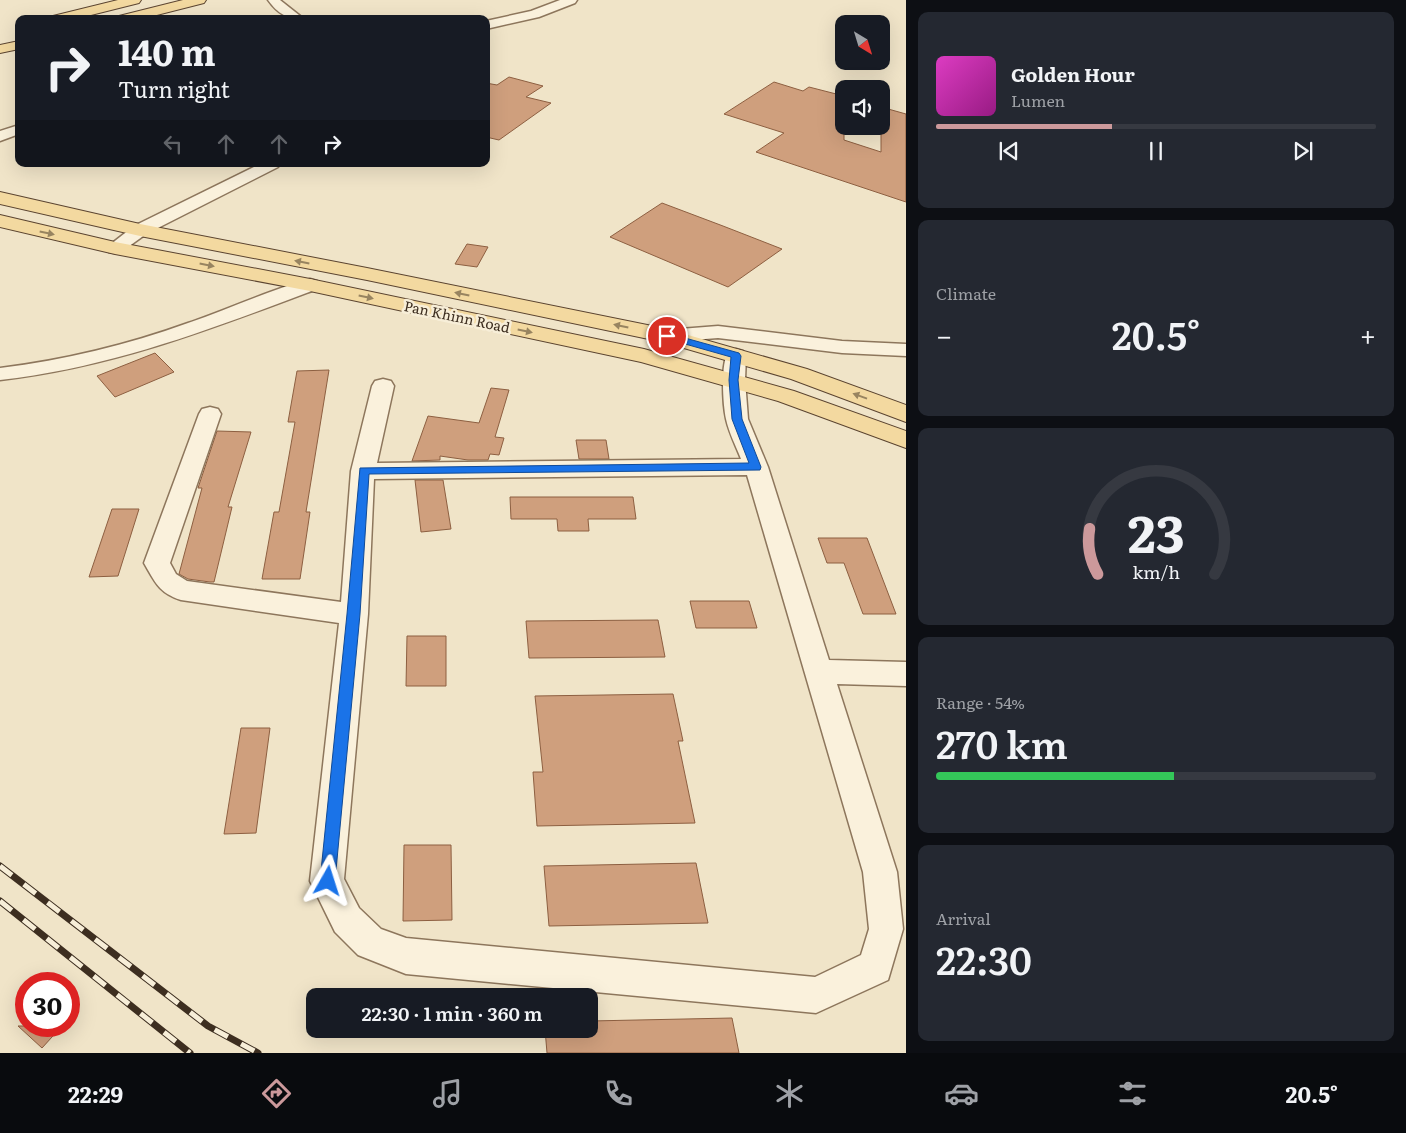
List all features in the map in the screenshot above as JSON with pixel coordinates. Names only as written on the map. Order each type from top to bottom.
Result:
[{"type":"main road","points":[[74,15],[134,0]]},
{"type":"main road","points":[[140,15],[199,0]]},
{"type":"main road","points":[[0,51],[15,46]]},
{"type":"main road","name":"Pan Khinn Road","points":[[0,198],[140,230],[367,274],[667,336],[821,408],[906,440]]},
{"type":"main road","name":"Pan Khinn Road","points":[[0,222],[115,248],[310,285],[644,356],[799,374],[906,414]]},
{"type":"street","points":[[274,0],[292,15]]},
{"type":"street","points":[[490,24],[535,14],[571,0]]},
{"type":"street","points":[[0,136],[15,130]]},
{"type":"street","points":[[115,248],[140,230],[266,167]]},
{"type":"street","points":[[0,374],[36,371],[86,362],[145,345],[310,285]]},
{"type":"street","points":[[667,336],[718,332],[842,347],[906,350]]},
{"type":"street","points":[[383,386],[364,471],[354,614],[328,881],[347,920],[370,943],[406,956],[816,995],[875,967],[886,929],[880,872],[756,467],[737,419],[735,368]]},
{"type":"street","points":[[210,414],[157,563],[168,581],[181,590],[354,614]]},
{"type":"street","points":[[364,471],[756,467]]},
{"type":"street","points":[[819,672],[906,674]]},
{"type":"building","points":[[509,77],[543,86],[526,97],[551,103],[499,140],[490,138],[490,84],[497,85]]},
{"type":"building","points":[[774,82],[803,91],[809,87],[835,94],[835,135],[844,135],[844,140],[881,152],[881,135],[890,135],[890,110],[906,114],[906,202],[756,152],[784,133],[724,114]]},
{"type":"building","points":[[662,203],[782,249],[728,287],[610,237]]},
{"type":"building","points":[[467,244],[488,247],[477,267],[455,264]]},
{"type":"building","points":[[155,353],[174,372],[115,397],[97,376]]},
{"type":"building","points":[[329,370],[306,512],[310,512],[300,579],[262,579],[274,512],[279,512],[295,422],[288,422],[297,371]]},
{"type":"building","points":[[491,388],[509,390],[495,437],[504,438],[499,455],[490,454],[488,460],[468,460],[440,456],[440,460],[412,461],[428,416],[479,423]]},
{"type":"building","points":[[217,431],[251,432],[228,507],[232,507],[214,582],[210,582],[188,579],[179,574],[202,488],[198,488]]},
{"type":"building","points":[[576,440],[606,440],[609,459],[579,459]]},
{"type":"building","points":[[415,480],[443,480],[451,529],[421,532]]},
{"type":"building","points":[[510,497],[633,497],[636,519],[588,519],[589,531],[558,531],[557,519],[511,519]]},
{"type":"building","points":[[112,509],[139,509],[118,576],[89,577]]},
{"type":"building","points":[[818,538],[867,538],[896,614],[863,614],[844,563],[827,563]]},
{"type":"building","points":[[690,601],[749,601],[757,628],[696,628]]},
{"type":"building","points":[[658,620],[665,657],[529,658],[526,621]]},
{"type":"building","points":[[407,636],[446,636],[446,686],[406,686]]},
{"type":"building","points":[[673,694],[683,741],[678,741],[695,823],[537,826],[533,772],[543,772],[535,696]]},
{"type":"building","points":[[241,728],[270,728],[256,833],[224,834]]},
{"type":"building","points":[[404,845],[451,845],[452,920],[403,921]]},
{"type":"building","points":[[696,863],[708,923],[549,926],[544,866]]},
{"type":"building","points":[[732,1018],[739,1053],[547,1053],[546,1038],[598,1038],[598,1021]]},
{"type":"building","points":[[30,1037],[52,1037],[42,1048]]},
{"type":"railway","points":[[0,866],[208,1026],[258,1053]]},
{"type":"railway","points":[[0,901],[190,1053]]},
{"type":"route","points":[[328,881],[354,614],[364,471],[756,467],[737,419],[734,380],[736,356],[667,336]]}]
